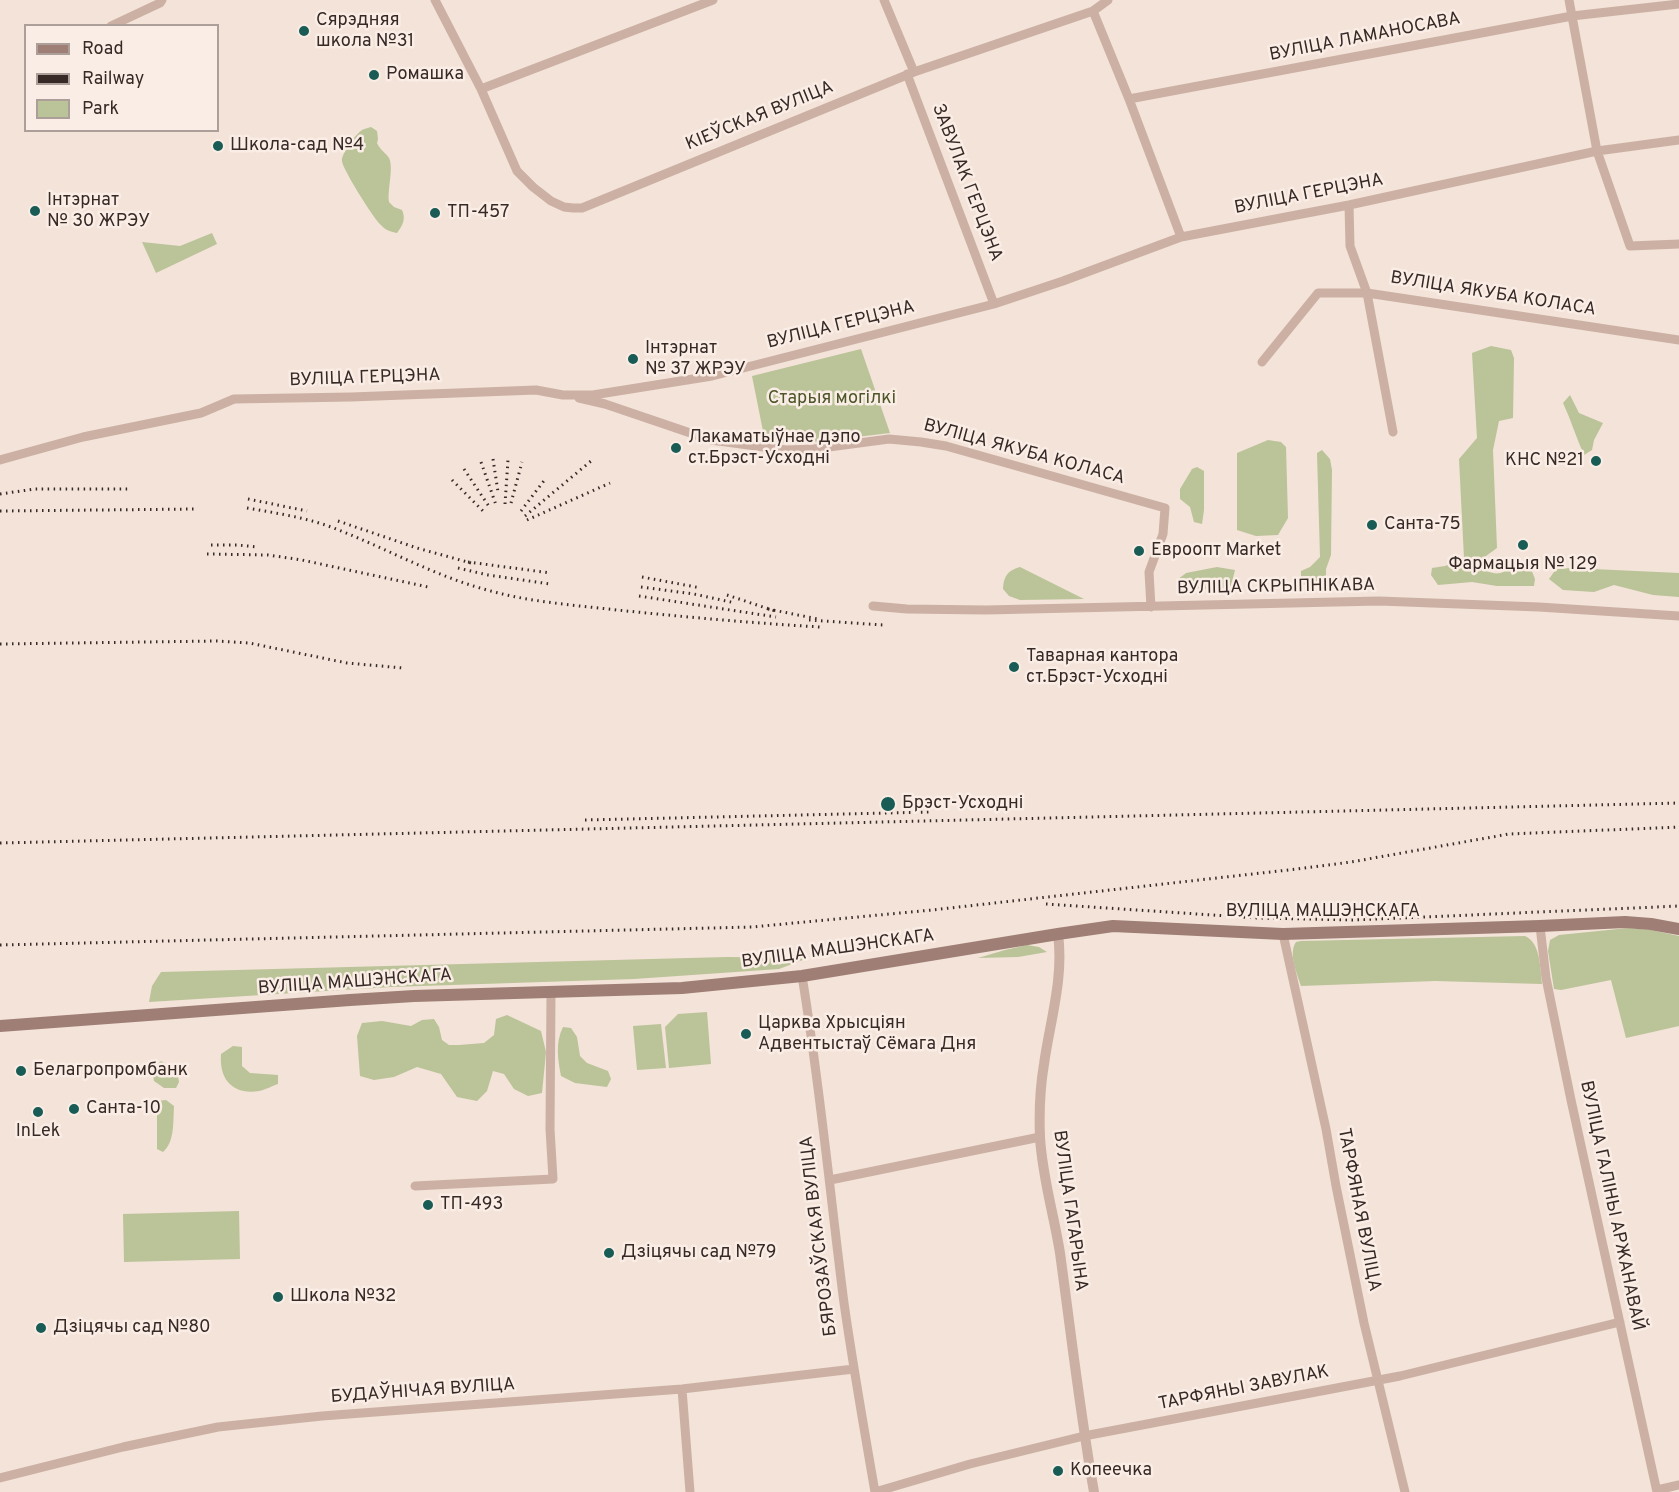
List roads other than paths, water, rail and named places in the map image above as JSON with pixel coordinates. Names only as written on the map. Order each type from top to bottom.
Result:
[{"type":"main road","name":"ВУЛІЦА МАШЭНСКАГА","points":[[0,1026],[350,1000],[682,988],[802,976],[1092,928],[1122,926],[1283,934],[1625,922],[1679,929]]},
{"type":"street","points":[[115,24],[162,0]]},
{"type":"street","name":"КІЕЎСКАЯ ВУЛІЦА","points":[[435,0],[482,89],[517,171],[533,188],[551,201],[573,208],[582,208],[910,73],[1093,11],[1108,0]]},
{"type":"street","points":[[482,89],[713,0]]},
{"type":"street","name":"ЗАВУЛАК ГЕРЦЭНА","points":[[884,0],[994,304]]},
{"type":"street","points":[[1569,0],[1597,151],[1630,246],[1679,244]]},
{"type":"street","name":"ВУЛІЦА ЛАМАНОСАВА","points":[[1129,99],[1572,16],[1679,4]]},
{"type":"street","points":[[1093,11],[1181,237]]},
{"type":"street","name":"ВУЛІЦА ГЕРЦЭНА","points":[[0,460],[83,437],[201,413],[234,399],[536,390],[563,395],[602,394],[712,376],[994,304],[1181,237],[1349,205],[1597,151],[1679,140]]},
{"type":"street","points":[[1349,205],[1350,246],[1367,293],[1393,432]]},
{"type":"street","name":"ВУЛІЦА ЯКУБА КОЛАСА","points":[[1262,362],[1318,293],[1367,293],[1679,340]]},
{"type":"street","name":"ВУЛІЦА ЯКУБА КОЛАСА","points":[[563,395],[604,404],[711,440],[786,450],[814,449],[889,439],[929,443],[1166,508],[1163,534],[1149,573],[1151,607]]},
{"type":"street","name":"ВУЛІЦА СКРЫПНІКАВА","points":[[873,606],[986,610],[1379,601],[1528,606],[1679,616]]},
{"type":"street","name":"ВУЛІЦА ГАЛІНЫ АРЖАНАВАЙ","points":[[1540,926],[1546,978],[1571,1100],[1657,1491]]},
{"type":"street","name":"ВУЛІЦА ГАГАРЫНА","points":[[1058,934],[1059,968],[1041,1083],[1040,1137],[1094,1492]]},
{"type":"street","name":"ТАРФЯНАЯ ВУЛІЦА","points":[[1283,934],[1326,1129],[1347,1244],[1405,1492]]},
{"type":"street","name":"БЯРОЗАЎСКАЯ ВУЛІЦА","points":[[802,976],[823,1120],[854,1370],[875,1492]]},
{"type":"street","points":[[415,1186],[553,1179],[550,1129],[551,992]]},
{"type":"street","points":[[830,1180],[1040,1137]]},
{"type":"street","name":"ТАРФЯНЫ ЗАВУЛАК","points":[[875,1492],[970,1464],[1084,1436],[1377,1380],[1620,1322]]},
{"type":"street","name":"БУДАЎНІЧАЯ ВУЛІЦА","points":[[0,1478],[123,1447],[218,1427],[322,1416],[682,1389],[854,1370]]},
{"type":"street","points":[[682,1389],[690,1492]]},
{"type":"street","points":[[1657,1491],[1679,1485]]},
{"type":"railway","points":[[493,459],[498,492]]},
{"type":"railway","points":[[505,504],[508,460]]},
{"type":"railway","points":[[525,516],[591,461]]},
{"type":"railway","points":[[481,462],[496,505]]},
{"type":"railway","points":[[511,503],[522,462]]},
{"type":"railway","points":[[464,469],[490,508]]},
{"type":"railway","points":[[521,511],[546,478]]},
{"type":"railway","points":[[452,480],[485,513]]},
{"type":"railway","points":[[527,520],[610,483]]},
{"type":"railway","points":[[0,494],[35,489],[130,489]]},
{"type":"railway","points":[[248,499],[307,511]]},
{"type":"railway","points":[[247,508],[321,524],[447,577],[487,590],[519,597],[642,613],[820,627]]},
{"type":"railway","points":[[0,511],[195,509]]},
{"type":"railway","points":[[338,521],[417,548],[471,563]]},
{"type":"railway","points":[[211,545],[258,547]]},
{"type":"railway","points":[[207,554],[268,555],[302,560],[428,587]]},
{"type":"railway","points":[[468,562],[551,573]]},
{"type":"railway","points":[[458,568],[550,584]]},
{"type":"railway","points":[[642,577],[701,588]]},
{"type":"railway","points":[[641,587],[694,594],[735,603]]},
{"type":"railway","points":[[727,595],[775,611]]},
{"type":"railway","points":[[639,596],[776,617]]},
{"type":"railway","points":[[768,609],[818,619]]},
{"type":"railway","points":[[809,620],[883,625]]},
{"type":"railway","points":[[0,644],[217,641],[249,643],[347,663],[403,668]]},
{"type":"railway","points":[[0,843],[1679,803]]},
{"type":"railway","points":[[585,820],[930,812]]},
{"type":"railway","points":[[0,945],[752,927],[932,910],[1297,869],[1351,862],[1509,834],[1679,827]]},
{"type":"railway","points":[[1046,904],[1258,918],[1354,920],[1679,906]]},
{"type":"place","name":"Сярэдняя школа №31","points":[[304,31]]},
{"type":"place","name":"Ромашка","points":[[374,75]]},
{"type":"place","name":"Школа-сад №4","points":[[218,146]]},
{"type":"place","name":"Інтэрнат № 30 ЖРЭУ","points":[[35,211]]},
{"type":"place","name":"ТП-457","points":[[435,213]]},
{"type":"place","name":"Інтэрнат № 37 ЖРЭУ","points":[[633,359]]},
{"type":"place","name":"Лакаматыўнае дэпо ст.Брэст-Усходні","points":[[676,448]]},
{"type":"place","name":"КНС №21","points":[[1596,461]]},
{"type":"place","name":"Санта-75","points":[[1372,525]]},
{"type":"place","name":"Фармацыя № 129","points":[[1523,545]]},
{"type":"place","name":"Евроопт Market","points":[[1139,551]]},
{"type":"place","name":"Таварная кантора ст.Брэст-Усходні","points":[[1014,667]]},
{"type":"place","name":"Брэст-Усходні","points":[[888,804]]},
{"type":"place","name":"Царква Хрысціян Адвентыстаў Сёмага Дня","points":[[746,1034]]},
{"type":"place","name":"Белагропромбанк","points":[[21,1071]]},
{"type":"place","name":"Санта-10","points":[[74,1109]]},
{"type":"place","name":"InLek","points":[[38,1112]]},
{"type":"place","name":"ТП-493","points":[[428,1205]]},
{"type":"place","name":"Дзіцячы сад №79","points":[[609,1253]]},
{"type":"place","name":"Школа №32","points":[[278,1297]]},
{"type":"place","name":"Дзіцячы сад №80","points":[[41,1328]]},
{"type":"place","name":"Копеечка","points":[[1058,1471]]},
{"type":"park label","name":"Старыя могілкі","points":[[832,399]]}]
